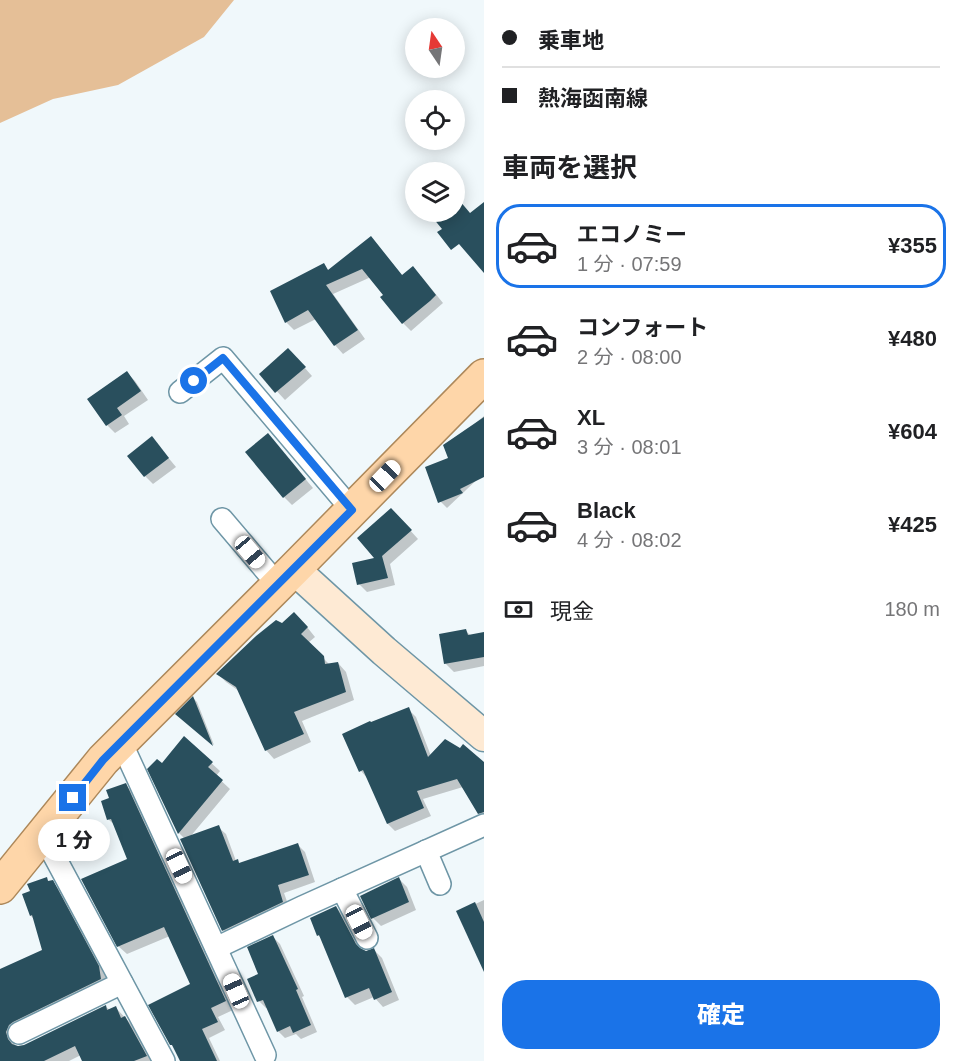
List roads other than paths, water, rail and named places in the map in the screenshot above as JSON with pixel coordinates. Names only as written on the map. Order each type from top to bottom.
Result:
[{"type":"main road","points":[[0,888],[103,760],[484,376]]},
{"type":"street","points":[[180,392],[223,358],[352,510]]},
{"type":"street","points":[[222,519],[286,577],[384,651],[484,736]]},
{"type":"street","points":[[121,742],[265,1055]]},
{"type":"street","points":[[216,948],[484,825]]},
{"type":"street","points":[[43,835],[164,1061]]},
{"type":"street","points":[[426,851],[440,884]]},
{"type":"street","points":[[342,889],[367,938]]},
{"type":"street","points":[[19,1033],[122,984]]}]
